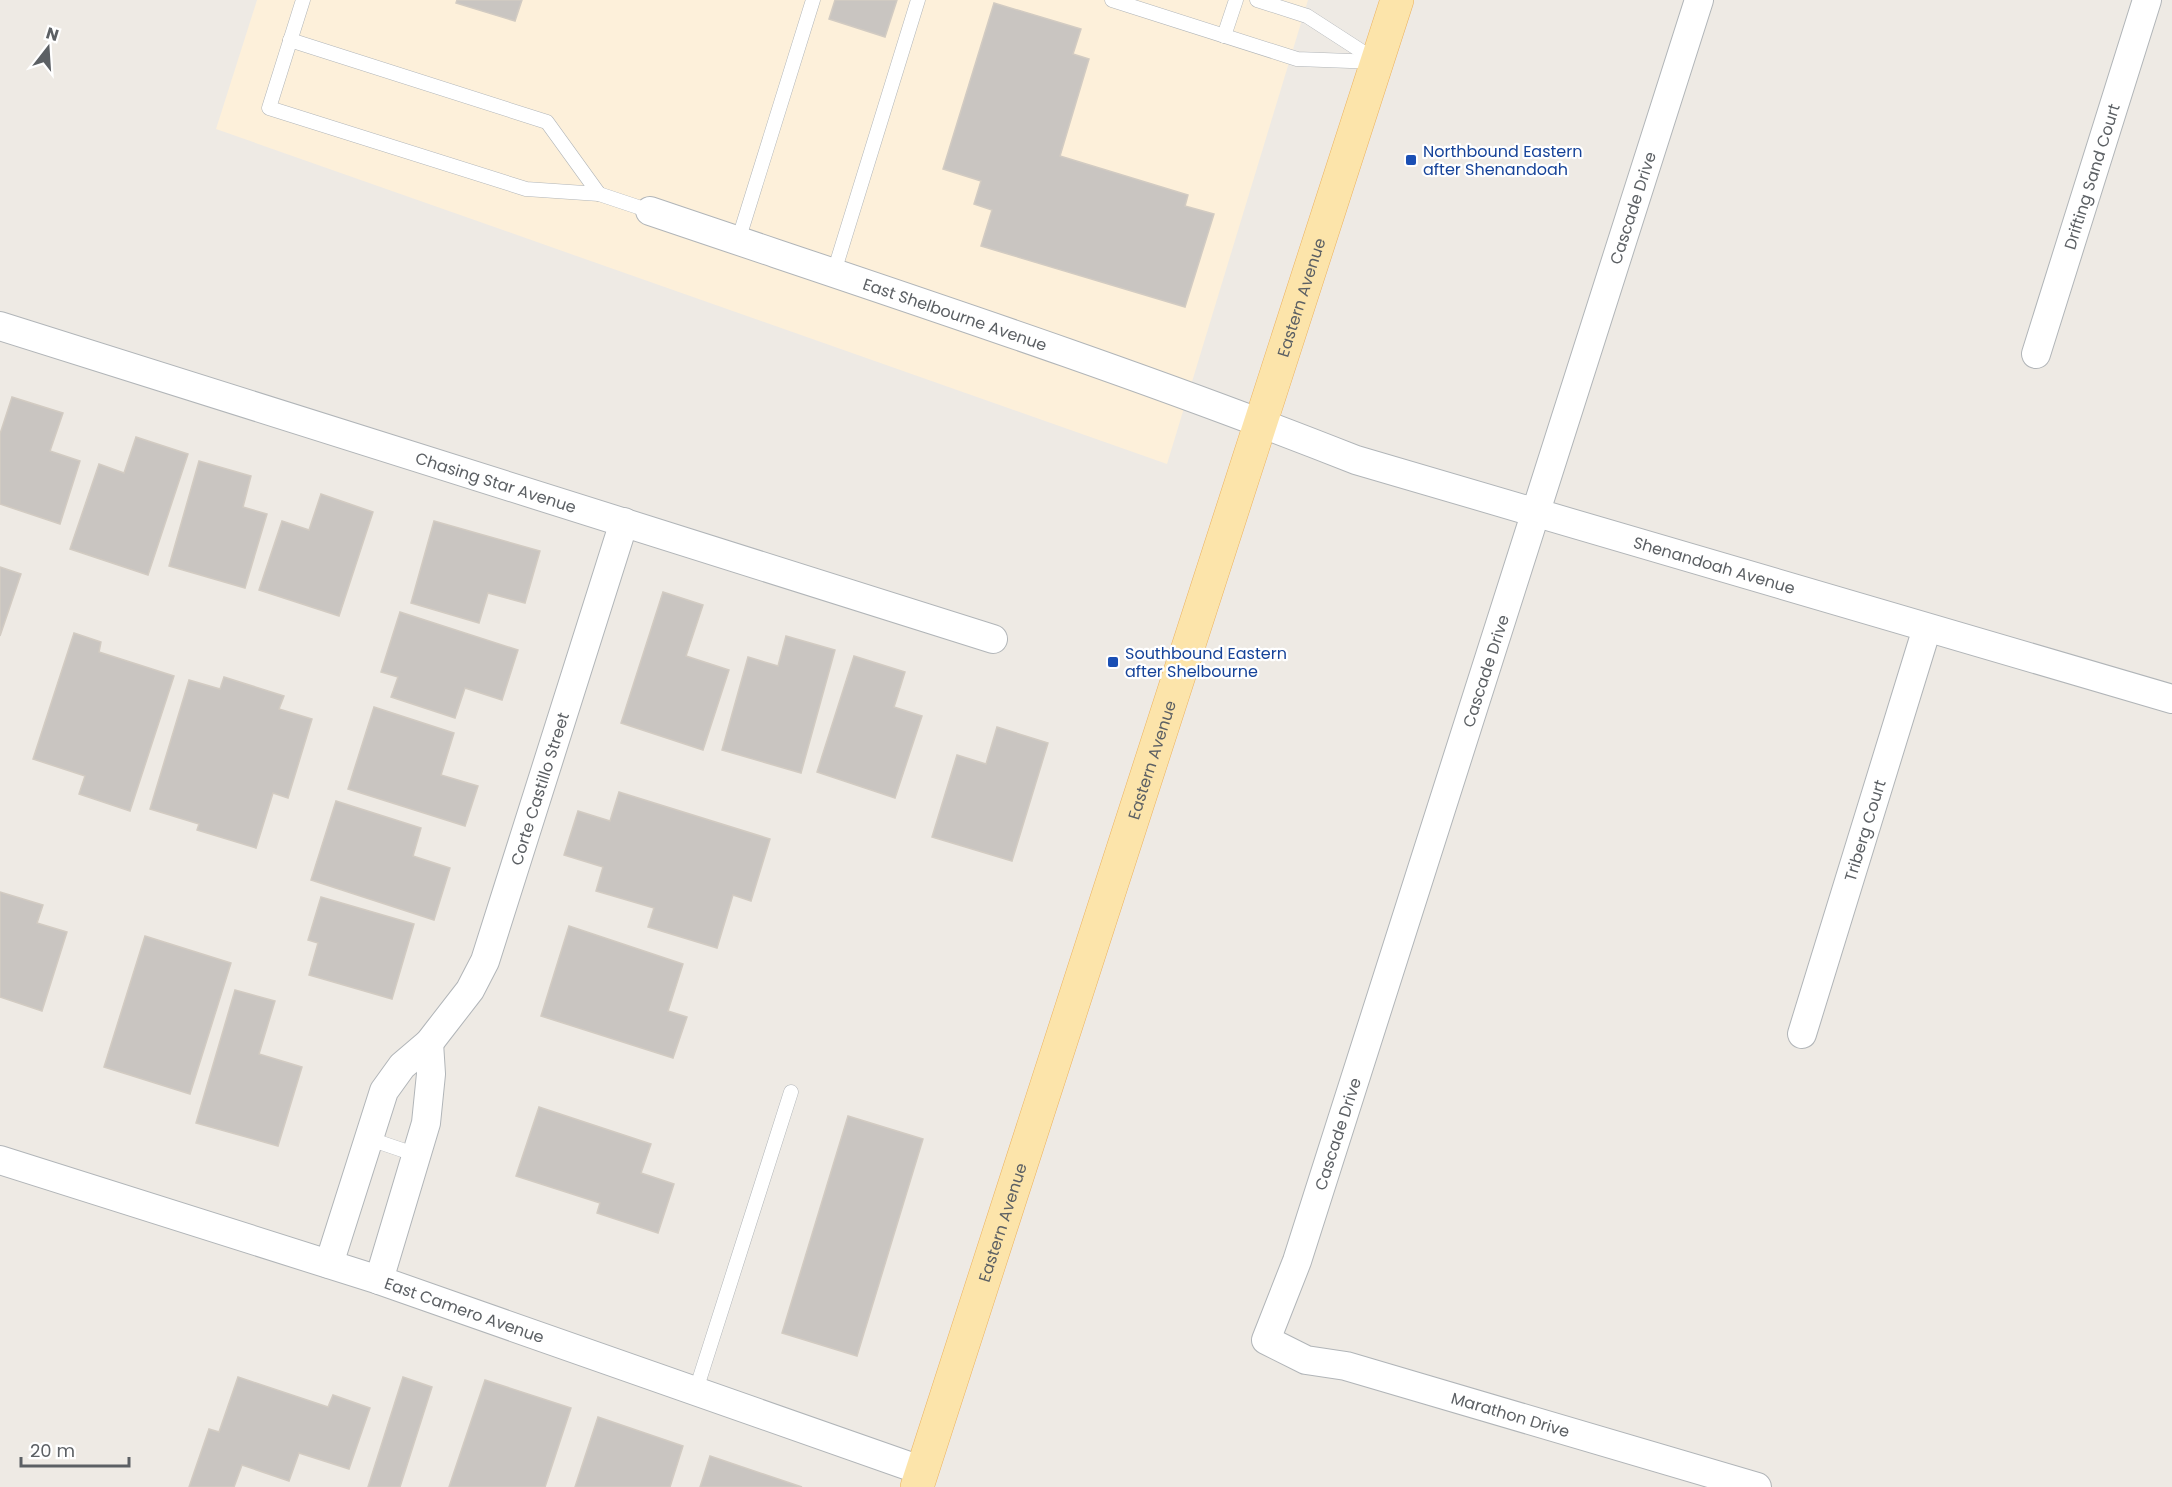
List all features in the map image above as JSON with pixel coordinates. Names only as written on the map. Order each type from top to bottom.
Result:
[{"type":"main road","name":"Eastern Avenue","points":[[920,1479],[1397,0]]},
{"type":"street","name":"Cascade Drive","points":[[1266,1340],[1297,1261],[1699,0]]},
{"type":"street","name":"Drifting Sand Court","points":[[2036,354],[2147,0]]},
{"type":"street","name":"East Shelbourne Avenue","points":[[650,211],[834,272],[1260,422]]},
{"type":"street","name":"Chasing Star Avenue","points":[[0,326],[993,639]]},
{"type":"street","name":"Shenandoah Avenue","points":[[1260,422],[1356,460],[2172,699]]},
{"type":"street","name":"Corte Castillo Street","points":[[329,1264],[384,1091],[402,1066],[429,1043],[471,990],[485,962],[624,522]]},
{"type":"street","name":"Triberg Court","points":[[1802,1034],[1927,628]]},
{"type":"street","points":[[380,1280],[426,1123],[431,1074],[429,1043]]},
{"type":"street","name":"East Camero Avenue","points":[[0,1160],[380,1280],[696,1390],[920,1479]]},
{"type":"street","name":"Marathon Drive","points":[[1266,1340],[1306,1360],[1346,1366],[1757,1487]]},
{"type":"lane","points":[[303,0],[269,108],[526,189],[599,194],[650,211]]},
{"type":"lane","points":[[738,241],[813,0]]},
{"type":"lane","points":[[834,272],[918,0]]},
{"type":"lane","points":[[1112,0],[1298,59],[1377,62]]},
{"type":"lane","points":[[1224,36],[1236,0]]},
{"type":"lane","points":[[1257,0],[1307,16],[1377,62]]},
{"type":"lane","points":[[290,40],[548,122],[599,194]]},
{"type":"lane","points":[[696,1390],[791,1092]]},
{"type":"lane","points":[[370,1139],[417,1155]]},
{"type":"shaded area","points":[[257,0],[1308,0],[1167,464],[216,129]]},
{"type":"building","points":[[457,0],[522,0],[515,21],[456,3]]},
{"type":"building","points":[[835,0],[897,0],[885,37],[829,19]]},
{"type":"building","points":[[994,3],[1081,29],[1073,54],[1089,59],[1060,156],[1188,195],[1185,206],[1214,214],[1185,307],[981,246],[992,210],[974,204],[981,181],[943,169]]},
{"type":"building","points":[[12,397],[63,413],[50,451],[80,461],[60,524],[0,504],[0,434]]},
{"type":"building","points":[[136,437],[188,454],[148,575],[70,549],[99,464],[124,473]]},
{"type":"building","points":[[199,461],[251,476],[243,507],[267,514],[245,588],[169,566]]},
{"type":"building","points":[[321,494],[373,512],[339,616],[259,590],[282,521],[309,530]]},
{"type":"building","points":[[434,521],[540,551],[525,603],[488,593],[479,623],[411,603]]},
{"type":"building","points":[[0,567],[21,574],[0,636]]},
{"type":"building","points":[[663,592],[703,605],[686,656],[729,670],[703,750],[621,723]]},
{"type":"building","points":[[400,612],[518,650],[502,700],[465,688],[455,718],[391,697],[398,677],[381,672]]},
{"type":"building","points":[[74,633],[101,642],[99,652],[174,676],[130,811],[79,794],[85,776],[33,759]]},
{"type":"building","points":[[786,636],[835,650],[801,773],[722,750],[748,657],[778,666]]},
{"type":"building","points":[[854,656],[905,672],[894,707],[922,716],[895,798],[817,772]]},
{"type":"building","points":[[224,677],[284,696],[279,709],[312,719],[288,798],[273,793],[256,848],[197,830],[199,824],[150,809],[189,680],[220,689]]},
{"type":"building","points":[[374,707],[454,733],[441,775],[478,786],[465,826],[348,789]]},
{"type":"building","points":[[997,727],[1048,743],[1012,861],[932,837],[957,755],[986,764]]},
{"type":"building","points":[[619,792],[770,839],[751,901],[733,895],[717,948],[648,927],[654,908],[596,891],[603,867],[564,855],[578,811],[610,821]]},
{"type":"building","points":[[336,801],[421,828],[413,856],[450,868],[434,920],[311,880]]},
{"type":"building","points":[[0,892],[43,905],[37,923],[67,932],[42,1011],[0,997]]},
{"type":"building","points":[[321,897],[414,924],[392,999],[309,975],[318,943],[308,940]]},
{"type":"building","points":[[569,926],[683,964],[668,1011],[687,1017],[673,1058],[541,1016]]},
{"type":"building","points":[[145,936],[231,963],[190,1094],[104,1067]]},
{"type":"building","points":[[235,990],[275,1001],[259,1054],[302,1067],[278,1146],[196,1123]]},
{"type":"building","points":[[539,1107],[651,1144],[641,1173],[674,1184],[658,1233],[597,1213],[600,1203],[516,1176]]},
{"type":"building","points":[[848,1116],[923,1139],[857,1356],[782,1333]]},
{"type":"building","points":[[238,1377],[328,1407],[333,1395],[370,1408],[349,1469],[299,1453],[289,1481],[242,1465],[234,1487],[189,1487],[209,1429],[219,1432]]},
{"type":"building","points":[[403,1377],[432,1387],[400,1487],[368,1487]]},
{"type":"building","points":[[485,1380],[571,1408],[545,1487],[449,1487]]},
{"type":"building","points":[[598,1417],[683,1446],[670,1487],[575,1487]]},
{"type":"building","points":[[710,1456],[802,1487],[700,1487]]},
{"type":"place","name":"Northbound Eastern after Shenandoah","points":[[1411,160]]},
{"type":"place","name":"Southbound Eastern after Shelbourne","points":[[1113,662]]}]
